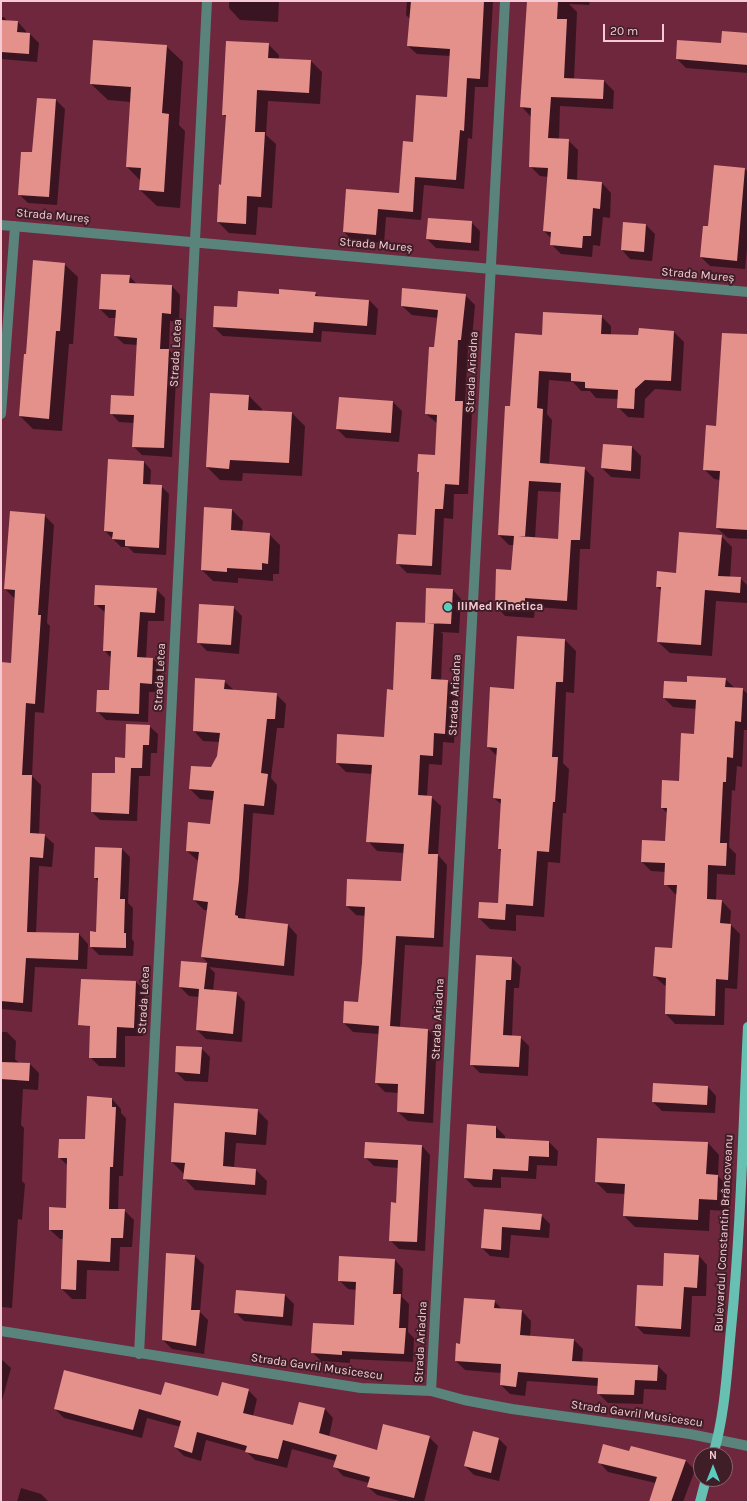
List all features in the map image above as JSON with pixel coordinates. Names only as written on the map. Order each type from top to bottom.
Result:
[{"type":"main road","name":"Bulevardul Constantin Brâncoveanu","points":[[716,1447],[718,1439],[728,1367],[734,1297],[748,1027]]},
{"type":"main road","points":[[700,1502],[704,1487]]},
{"type":"street","name":"Strada Letea","points":[[139,1354],[207,1]]},
{"type":"street","name":"Strada Ariadna","points":[[431,1391],[505,1]]},
{"type":"street","name":"Strada Mureș","points":[[1,225],[748,292]]},
{"type":"street","points":[[1,414],[15,226]]},
{"type":"street","name":"Strada Gavril Musicescu","points":[[1,1331],[362,1388],[431,1391],[464,1400],[512,1409],[690,1434],[748,1446]]},
{"type":"building","points":[[411,1],[484,1],[480,79],[467,78],[464,131],[460,130],[456,180],[415,177],[413,212],[378,209],[376,235],[343,232],[346,189],[399,193],[403,141],[413,142],[416,95],[447,97],[450,49],[407,46]]},
{"type":"building","points":[[527,1],[558,1],[557,19],[567,19],[564,78],[604,80],[603,99],[551,97],[548,138],[569,139],[567,179],[602,182],[600,209],[593,208],[591,236],[583,236],[582,248],[550,245],[551,232],[543,231],[548,168],[529,167],[531,108],[520,107]]},
{"type":"building","points":[[1,20],[18,21],[17,32],[30,33],[29,54],[1,52]]},
{"type":"building","points":[[722,31],[748,33],[748,65],[676,59],[677,40],[721,43]]},
{"type":"building","points":[[93,40],[167,45],[162,113],[169,114],[164,192],[139,190],[141,168],[126,167],[131,87],[90,84]]},
{"type":"building","points":[[226,41],[269,43],[268,58],[311,60],[309,93],[257,90],[255,132],[265,132],[261,197],[247,196],[246,224],[217,222],[226,115],[222,115]]},
{"type":"building","points":[[37,98],[56,99],[49,197],[18,195],[21,152],[32,152]]},
{"type":"building","points":[[714,165],[745,168],[737,261],[700,257],[703,226],[708,226]]},
{"type":"building","points":[[428,218],[472,221],[471,243],[426,239]]},
{"type":"building","points":[[623,222],[646,224],[644,252],[621,250]]},
{"type":"building","points":[[33,260],[65,263],[60,331],[56,331],[49,419],[19,416],[24,354],[26,354]]},
{"type":"building","points":[[101,274],[130,275],[129,283],[172,285],[171,314],[162,313],[160,349],[169,349],[164,448],[132,447],[134,415],[110,414],[111,395],[134,396],[137,338],[114,336],[116,310],[99,309]]},
{"type":"building","points":[[402,288],[466,294],[461,340],[458,340],[455,401],[463,401],[459,485],[445,484],[443,509],[435,509],[432,566],[396,564],[398,534],[416,535],[419,472],[417,472],[418,454],[435,455],[437,415],[425,414],[429,347],[434,347],[438,310],[401,306]]},
{"type":"building","points":[[279,289],[316,292],[315,296],[369,300],[367,326],[314,322],[313,333],[213,327],[214,306],[237,307],[238,291],[279,294]]},
{"type":"building","points":[[543,312],[602,315],[601,334],[638,335],[639,328],[674,331],[671,381],[645,380],[635,389],[634,409],[617,408],[618,390],[585,388],[585,382],[571,381],[571,373],[539,371],[537,408],[543,409],[540,463],[585,467],[580,540],[571,540],[567,601],[525,598],[525,609],[495,606],[496,569],[511,570],[514,536],[498,535],[505,406],[510,406],[515,333],[542,335]],"holes":[[[529,481],[561,483],[558,539],[525,537]]]},
{"type":"building","points":[[722,333],[748,334],[748,530],[716,528],[720,471],[703,470],[706,425],[716,426]]},
{"type":"building","points":[[210,393],[249,395],[248,410],[292,412],[289,463],[230,460],[229,469],[206,467]]},
{"type":"building","points":[[339,397],[393,401],[391,433],[336,429]]},
{"type":"building","points":[[603,444],[632,446],[631,471],[601,468]]},
{"type":"building","points":[[108,459],[144,461],[143,484],[162,485],[159,548],[125,546],[125,540],[112,539],[113,532],[104,531]]},
{"type":"building","points":[[204,507],[232,509],[231,530],[270,533],[268,564],[262,563],[262,570],[227,568],[227,572],[201,570]]},
{"type":"building","points":[[10,511],[45,514],[38,615],[41,615],[35,704],[26,703],[22,775],[32,775],[30,833],[45,834],[43,858],[30,857],[27,932],[79,933],[78,960],[26,958],[23,1003],[1,1001],[1,662],[11,663],[15,590],[4,589]]},
{"type":"building","points":[[679,532],[722,535],[718,576],[741,577],[740,593],[705,590],[701,645],[657,642],[661,587],[656,587],[657,571],[676,573]]},
{"type":"building","points":[[95,585],[157,588],[155,613],[140,612],[137,657],[153,658],[152,684],[140,683],[139,714],[96,712],[97,690],[109,690],[111,651],[103,651],[105,605],[94,605]]},
{"type":"building","points":[[426,588],[453,589],[451,624],[425,623]]},
{"type":"building","points":[[199,604],[234,606],[231,645],[197,643]]},
{"type":"building","points":[[396,622],[434,623],[431,679],[448,680],[445,734],[434,733],[433,756],[420,755],[418,795],[432,796],[428,854],[438,854],[434,938],[396,936],[390,1026],[428,1029],[424,1114],[397,1112],[398,1084],[375,1083],[379,1026],[343,1023],[344,1001],[358,1002],[365,907],[346,906],[347,879],[401,881],[404,844],[366,842],[372,765],[336,763],[337,734],[384,737],[387,689],[393,690]]},
{"type":"building","points":[[517,636],[565,639],[563,682],[556,682],[552,757],[558,757],[555,802],[553,802],[549,852],[537,851],[533,906],[506,904],[505,920],[478,918],[479,902],[498,903],[501,849],[498,849],[501,799],[493,798],[497,748],[487,747],[490,687],[514,689]]},
{"type":"building","points":[[687,676],[726,678],[725,687],[743,688],[741,722],[735,721],[733,758],[727,757],[726,782],[723,782],[720,843],[727,843],[726,866],[708,865],[707,899],[722,900],[720,923],[731,924],[728,980],[716,979],[715,1016],[665,1014],[666,978],[653,976],[655,947],[672,948],[677,885],[664,885],[665,863],[641,862],[642,840],[665,841],[667,808],[661,808],[662,780],[679,781],[681,733],[694,734],[696,700],[663,698],[664,681],[687,682]]},
{"type":"building","points":[[195,678],[225,680],[224,689],[277,693],[275,719],[267,719],[261,773],[268,774],[264,806],[244,804],[235,915],[238,916],[238,918],[288,924],[284,966],[201,957],[208,902],[193,900],[199,852],[186,851],[188,822],[210,824],[214,791],[189,789],[191,766],[211,767],[217,756],[220,733],[193,731]]},
{"type":"building","points":[[126,724],[150,725],[149,745],[143,745],[142,768],[131,768],[129,814],[91,812],[92,773],[115,773],[115,757],[125,758]]},
{"type":"building","points":[[95,847],[122,848],[120,899],[125,899],[124,933],[126,933],[126,948],[90,947],[90,931],[96,932],[98,878],[94,878]]},
{"type":"building","points":[[476,955],[512,957],[511,980],[506,980],[503,1035],[521,1036],[519,1067],[470,1065]]},
{"type":"building","points":[[181,961],[207,963],[204,989],[237,992],[233,1034],[196,1030],[199,989],[179,987]]},
{"type":"building","points":[[81,979],[136,981],[134,1028],[117,1027],[116,1058],[89,1058],[90,1026],[78,1025]]},
{"type":"building","points":[[176,1046],[202,1047],[200,1074],[175,1072]]},
{"type":"building","points":[[1,1062],[30,1063],[29,1081],[1,1079]]},
{"type":"building","points":[[653,1083],[708,1086],[707,1105],[652,1102]]},
{"type":"building","points":[[87,1096],[112,1098],[112,1107],[116,1107],[113,1167],[110,1167],[109,1209],[125,1209],[123,1238],[111,1238],[110,1262],[77,1260],[76,1290],[61,1289],[63,1230],[49,1230],[49,1207],[66,1208],[67,1158],[58,1158],[59,1139],[85,1139]]},
{"type":"building","points":[[174,1103],[258,1109],[256,1135],[225,1132],[223,1166],[256,1169],[255,1185],[183,1179],[185,1163],[171,1162]]},
{"type":"building","points":[[467,1124],[496,1126],[496,1138],[549,1141],[549,1157],[529,1156],[528,1171],[493,1169],[492,1180],[464,1178]]},
{"type":"building","points":[[597,1138],[708,1142],[706,1174],[718,1175],[717,1200],[699,1199],[698,1220],[623,1216],[625,1184],[595,1182]]},
{"type":"building","points":[[365,1142],[422,1145],[417,1242],[389,1241],[391,1202],[396,1203],[398,1160],[364,1158]]},
{"type":"building","points":[[484,1209],[542,1214],[540,1230],[502,1227],[501,1250],[481,1248]]},
{"type":"building","points":[[166,1253],[195,1255],[191,1310],[200,1310],[196,1346],[162,1340]]},
{"type":"building","points":[[664,1253],[699,1255],[697,1288],[684,1287],[681,1329],[635,1326],[637,1285],[663,1286]]},
{"type":"building","points":[[339,1256],[395,1259],[393,1294],[401,1294],[399,1328],[406,1328],[404,1354],[342,1351],[342,1355],[311,1353],[313,1323],[354,1325],[356,1282],[338,1281]]},
{"type":"building","points":[[236,1290],[285,1294],[283,1317],[234,1313]]},
{"type":"building","points":[[464,1298],[495,1300],[494,1308],[522,1310],[520,1335],[574,1339],[572,1361],[658,1365],[657,1381],[635,1380],[634,1395],[597,1394],[598,1378],[518,1372],[516,1387],[500,1385],[501,1364],[455,1361],[456,1343],[460,1344]]},
{"type":"building","points":[[64,1370],[161,1395],[165,1382],[218,1396],[222,1382],[249,1389],[243,1413],[293,1425],[299,1402],[325,1408],[319,1433],[377,1450],[383,1424],[430,1436],[414,1498],[367,1487],[370,1477],[333,1467],[337,1455],[283,1440],[278,1459],[245,1452],[247,1446],[197,1432],[192,1453],[174,1447],[181,1421],[139,1409],[133,1430],[54,1409]]},
{"type":"building","points":[[473,1431],[499,1438],[491,1473],[464,1466]]},
{"type":"building","points":[[603,1444],[629,1451],[631,1446],[686,1460],[671,1502],[649,1502],[657,1477],[598,1463]]},
{"type":"place","name":"IliMed Kinetica","points":[[448,607]]}]
